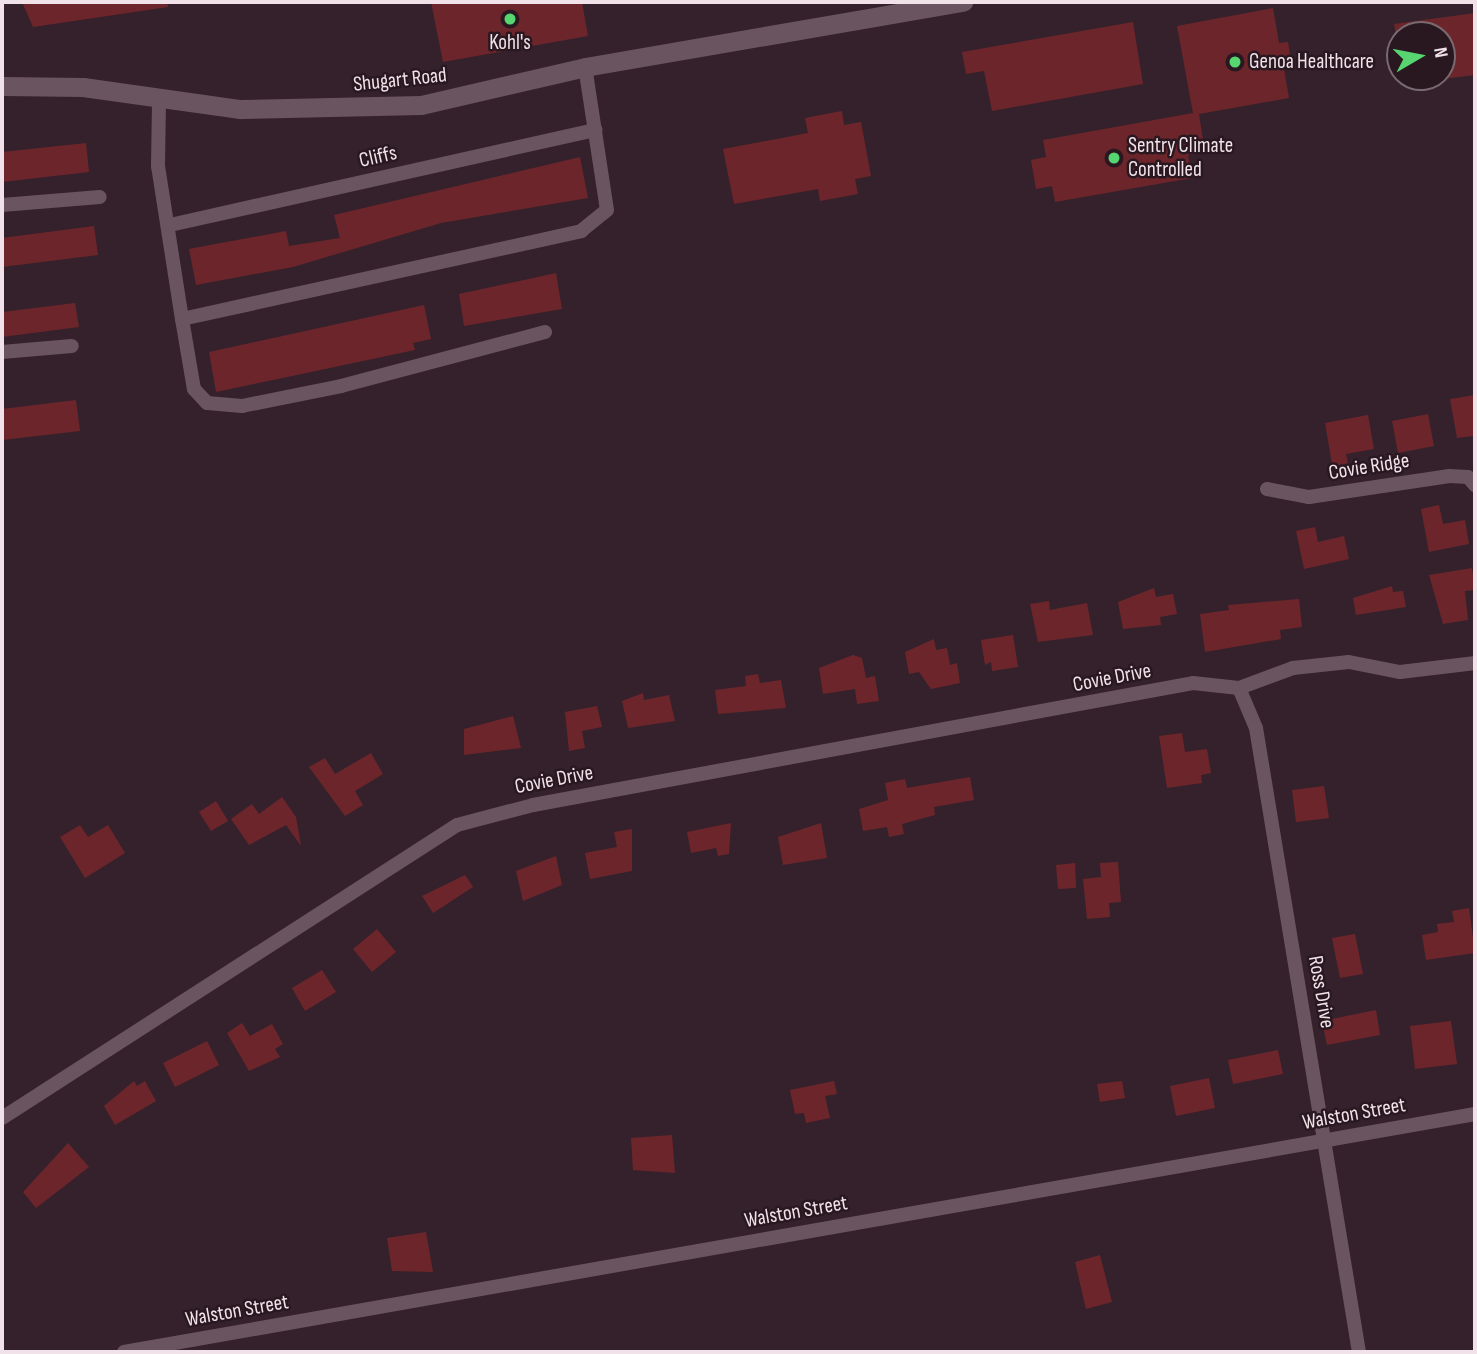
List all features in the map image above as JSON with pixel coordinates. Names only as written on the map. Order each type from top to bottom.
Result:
[{"type":"street","name":"Shugart Road","points":[[2,86],[83,88],[159,102],[293,110],[421,105],[585,67],[963,2]]},
{"type":"street","points":[[182,319],[581,231],[607,210],[585,67]]},
{"type":"street","points":[[159,102],[158,166],[170,225],[182,319],[194,389],[207,403],[242,405],[545,332]]},
{"type":"street","name":"Cliffs","points":[[170,225],[596,130]]},
{"type":"street","points":[[2,205],[100,197]]},
{"type":"street","points":[[2,352],[72,346]]},
{"type":"street","name":"Covie Ridge","points":[[1267,489],[1309,497],[1449,476],[1468,477],[1475,485]]},
{"type":"street","points":[[1239,688],[1256,677],[1349,662],[1400,672],[1475,663]]},
{"type":"street","name":"Covie Drive","points":[[2,1118],[457,825],[533,805],[1194,683],[1239,688]]},
{"type":"street","name":"Ross Drive","points":[[1239,688],[1256,728],[1359,1352]]},
{"type":"street","name":"Walston Street","points":[[124,1352],[1475,1114]]},
{"type":"building","points":[[22,2],[167,2],[168,7],[33,27]]},
{"type":"building","name":"Kohl's","points":[[431,2],[582,2],[588,36],[443,62]]},
{"type":"building","points":[[1273,8],[1279,43],[1288,42],[1291,61],[1283,63],[1289,98],[1199,114],[1205,153],[1188,155],[1192,178],[1055,202],[1052,186],[1036,189],[1031,160],[1046,157],[1043,140],[1193,113],[1177,26]]},
{"type":"building","points":[[1475,13],[1475,75],[1456,77],[1456,21],[1416,21]]},
{"type":"building","points":[[1133,22],[1143,84],[992,111],[984,71],[966,74],[962,52]]},
{"type":"building","points":[[842,111],[844,125],[861,122],[871,176],[855,179],[858,194],[820,201],[818,189],[734,204],[723,149],[808,133],[805,118]]},
{"type":"building","points":[[86,143],[89,172],[2,182],[2,152]]},
{"type":"building","points":[[580,157],[588,198],[441,223],[293,267],[196,285],[189,249],[286,231],[289,246],[340,238],[334,215]]},
{"type":"building","points":[[94,226],[98,255],[2,267],[2,238]]},
{"type":"building","points":[[556,273],[562,309],[464,326],[459,294]]},
{"type":"building","points":[[75,303],[79,327],[2,337],[2,312]]},
{"type":"building","points":[[424,305],[431,339],[413,343],[415,350],[216,392],[209,352]]},
{"type":"building","points":[[1475,395],[1474,436],[1457,438],[1450,399]]},
{"type":"building","points":[[76,400],[80,431],[2,440],[2,409]]},
{"type":"building","points":[[1428,414],[1434,446],[1398,453],[1392,421]]},
{"type":"building","points":[[1368,415],[1374,449],[1346,454],[1349,467],[1333,470],[1325,423]]},
{"type":"building","points":[[1439,505],[1443,524],[1465,520],[1469,544],[1429,552],[1421,509]]},
{"type":"building","points":[[1315,527],[1318,542],[1344,536],[1349,559],[1304,569],[1296,531]]},
{"type":"building","points":[[1472,568],[1475,590],[1465,591],[1468,620],[1443,624],[1429,575]]},
{"type":"building","points":[[1392,586],[1393,592],[1403,591],[1406,607],[1356,615],[1353,598]]},
{"type":"building","points":[[1154,588],[1156,597],[1173,594],[1177,614],[1160,617],[1161,625],[1123,629],[1118,602]]},
{"type":"building","points":[[1299,599],[1302,627],[1280,630],[1281,639],[1205,652],[1200,614],[1229,610],[1228,605]]},
{"type":"building","points":[[1049,601],[1050,610],[1087,603],[1093,635],[1038,642],[1030,604]]},
{"type":"building","points":[[1013,635],[1018,667],[992,671],[991,662],[985,665],[981,640]]},
{"type":"building","points":[[934,639],[936,650],[947,648],[950,665],[957,663],[960,683],[931,689],[919,672],[909,674],[905,652]]},
{"type":"building","points":[[853,655],[862,658],[866,678],[875,676],[879,701],[857,704],[855,689],[823,694],[819,668]]},
{"type":"building","points":[[758,674],[760,683],[781,680],[786,708],[718,714],[715,690],[746,686],[745,676]]},
{"type":"building","points":[[643,693],[644,700],[669,695],[675,721],[628,728],[622,701]]},
{"type":"building","points":[[597,706],[602,727],[582,731],[585,748],[569,751],[565,712]]},
{"type":"building","points":[[513,716],[521,748],[464,755],[464,729]]},
{"type":"building","points":[[1182,733],[1185,752],[1207,749],[1211,773],[1201,775],[1202,783],[1167,788],[1159,736]]},
{"type":"building","points":[[371,753],[383,774],[355,791],[363,805],[345,816],[309,767],[325,758],[335,774]]},
{"type":"building","points":[[970,777],[974,800],[934,807],[935,815],[902,824],[904,834],[889,837],[887,827],[863,831],[859,809],[888,800],[885,783],[905,779],[907,788]]},
{"type":"building","points":[[1324,786],[1329,818],[1296,822],[1292,790]]},
{"type":"building","points":[[282,797],[296,817],[301,846],[286,825],[249,845],[231,819],[252,804],[259,814]]},
{"type":"building","points":[[216,801],[228,821],[211,831],[199,812]]},
{"type":"building","points":[[731,823],[729,854],[718,856],[716,848],[691,853],[687,832]]},
{"type":"building","points":[[821,823],[827,858],[783,865],[778,837]]},
{"type":"building","points":[[80,825],[88,837],[108,825],[125,853],[85,878],[60,837]]},
{"type":"building","points":[[632,829],[632,871],[590,879],[585,853],[617,847],[614,832]]},
{"type":"building","points":[[556,856],[562,885],[523,901],[516,871]]},
{"type":"building","points":[[1118,862],[1121,902],[1109,903],[1110,917],[1087,919],[1083,879],[1101,877],[1100,863]]},
{"type":"building","points":[[1075,863],[1076,888],[1058,889],[1056,865]]},
{"type":"building","points":[[465,875],[473,887],[433,913],[422,896]]},
{"type":"building","points":[[1469,908],[1475,953],[1426,960],[1422,935],[1438,932],[1437,924],[1454,922],[1452,911]]},
{"type":"building","points":[[377,929],[396,952],[372,972],[353,949]]},
{"type":"building","points":[[1355,934],[1363,974],[1340,978],[1332,938]]},
{"type":"building","points":[[322,970],[336,992],[305,1011],[292,988]]},
{"type":"building","points":[[1376,1010],[1380,1035],[1327,1045],[1322,1021]]},
{"type":"building","points":[[1451,1021],[1457,1064],[1415,1069],[1410,1026]]},
{"type":"building","points":[[242,1023],[250,1036],[272,1024],[283,1044],[275,1049],[280,1057],[249,1071],[227,1033]]},
{"type":"building","points":[[207,1041],[219,1065],[175,1087],[163,1063]]},
{"type":"building","points":[[1278,1050],[1283,1074],[1233,1084],[1228,1060]]},
{"type":"building","points":[[1209,1078],[1215,1108],[1176,1116],[1170,1086]]},
{"type":"building","points":[[134,1081],[137,1086],[145,1081],[156,1101],[115,1125],[104,1106]]},
{"type":"building","points":[[834,1081],[837,1094],[825,1096],[830,1118],[806,1123],[804,1113],[795,1114],[790,1090]]},
{"type":"building","points":[[1122,1081],[1125,1098],[1100,1102],[1097,1084]]},
{"type":"building","points":[[672,1135],[675,1173],[633,1170],[631,1138]]},
{"type":"building","points":[[68,1143],[89,1167],[36,1208],[23,1192]]},
{"type":"building","points":[[426,1232],[433,1272],[392,1271],[387,1238]]},
{"type":"building","points":[[1100,1255],[1112,1302],[1086,1309],[1075,1262]]},
{"type":"place","name":"Kohl's","points":[[510,19]]},
{"type":"place","name":"Genoa Healthcare","points":[[1235,62]]},
{"type":"place","name":"Sentry Climate Controlled","points":[[1114,158]]}]
